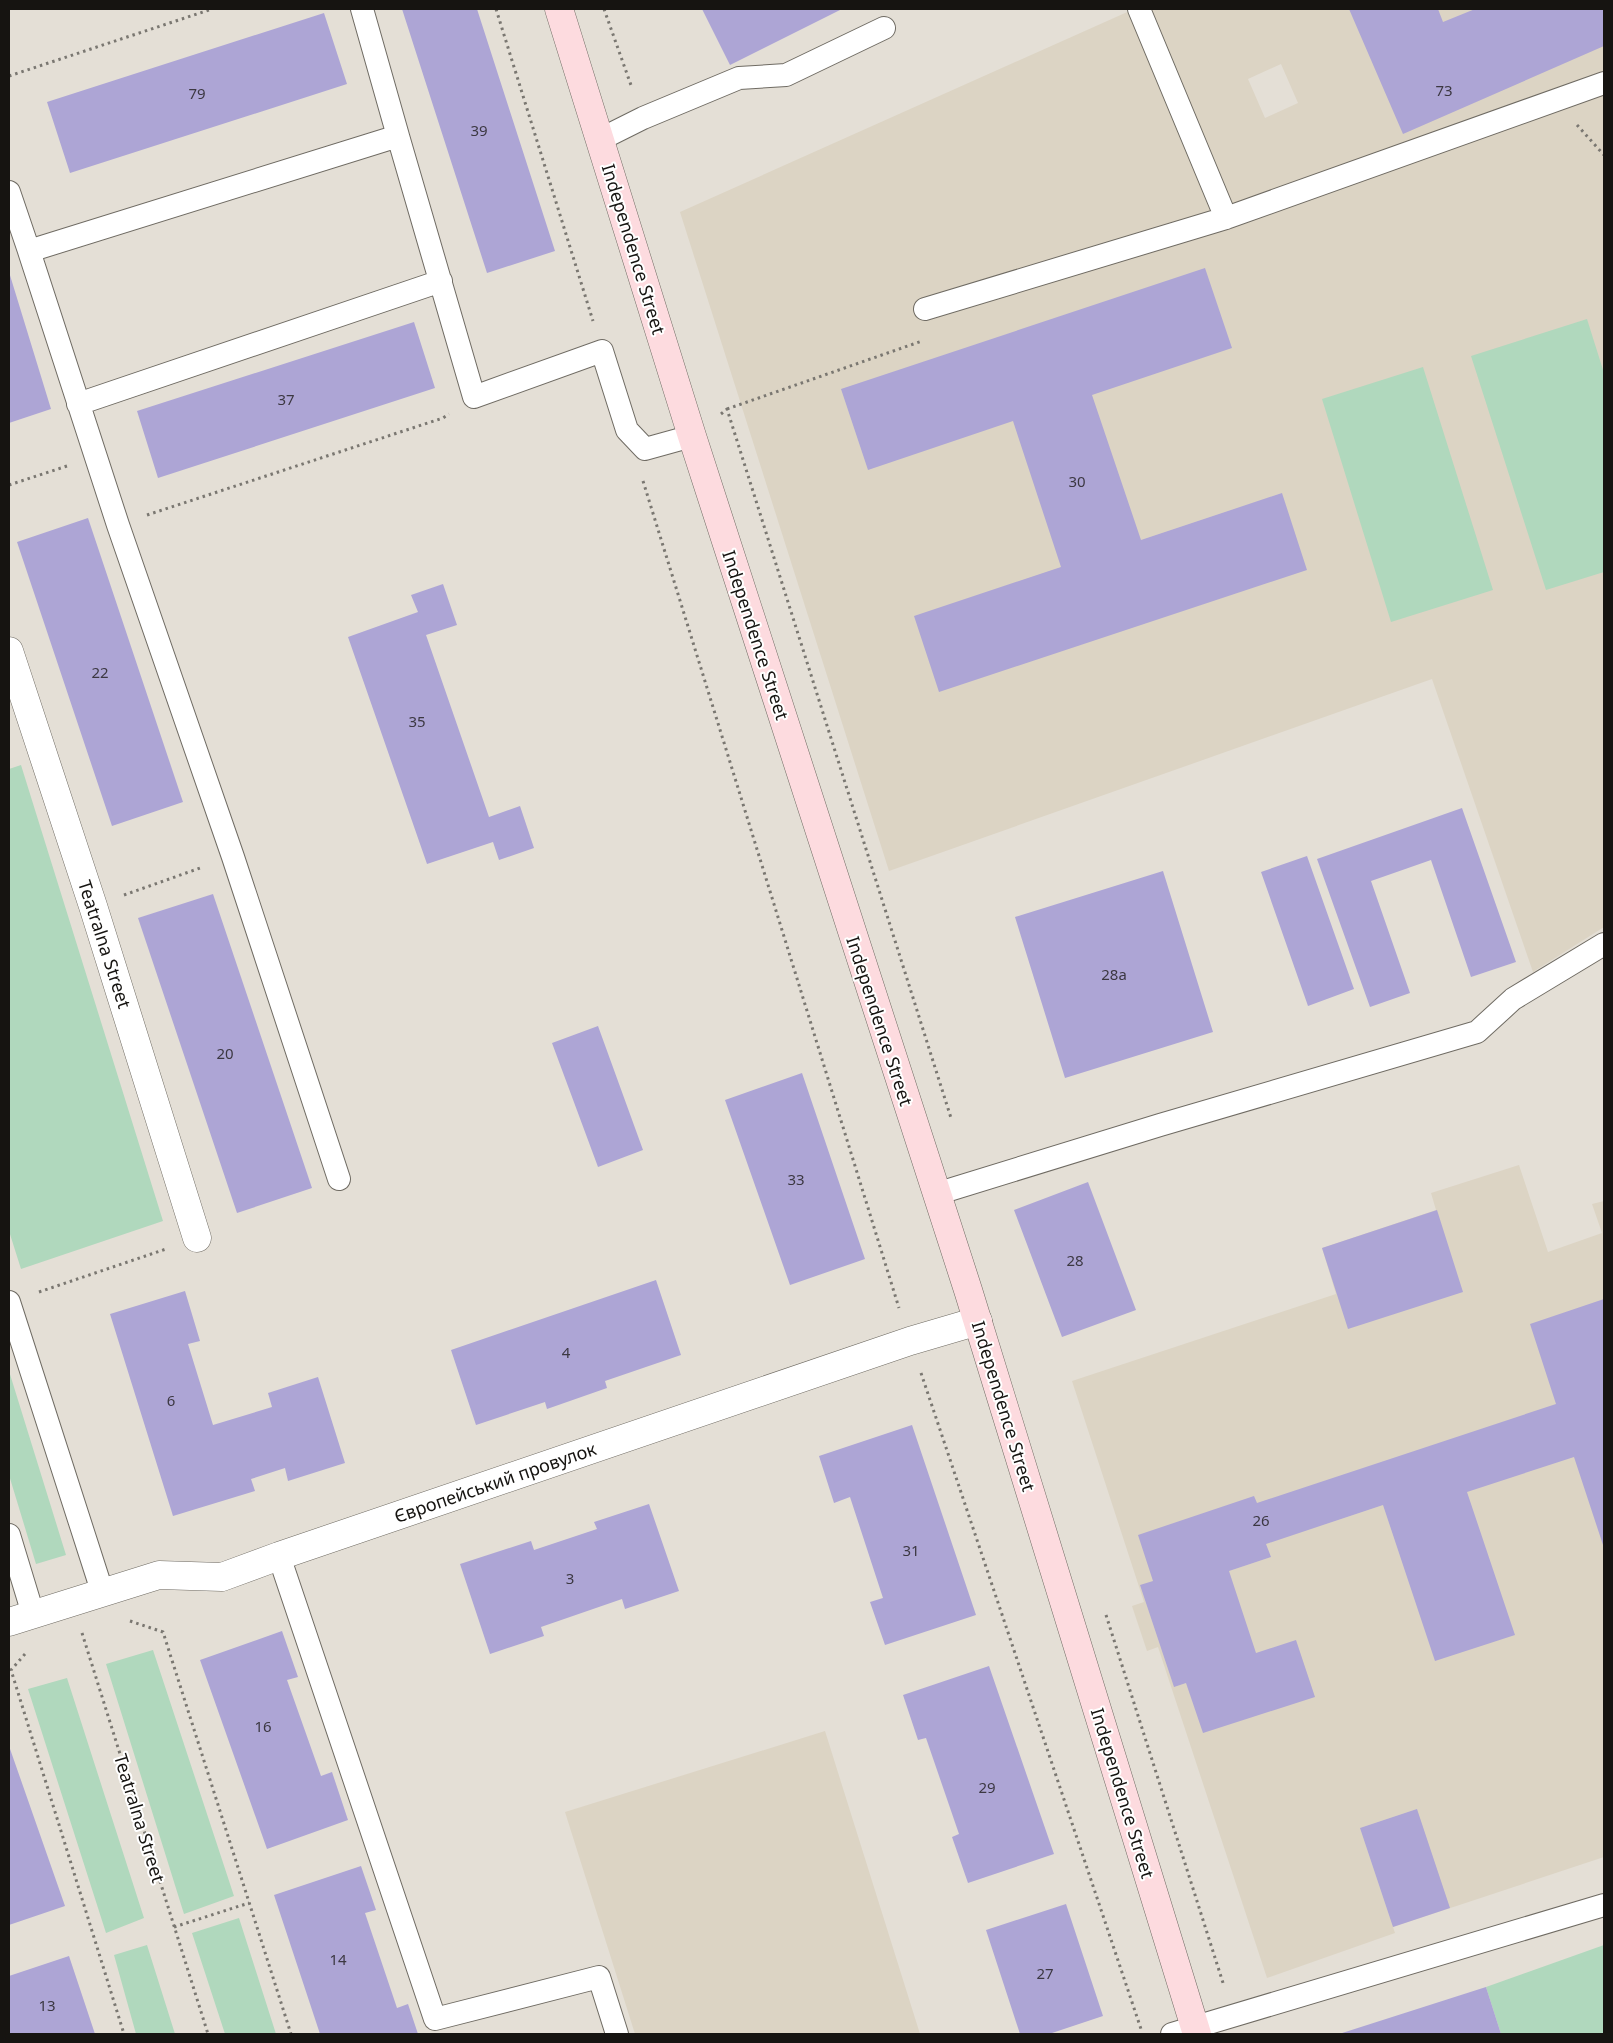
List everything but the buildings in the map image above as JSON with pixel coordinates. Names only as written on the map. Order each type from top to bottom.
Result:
[{"type":"street","name":"Independence Street","points":[[558,9],[601,139],[692,436],[978,1321],[1188,2032]]},
{"type":"street","name":"Teatralna Street","points":[[9,651],[93,906],[197,1238]]},
{"type":"street","name":"Європейський провулок","points":[[21,1618],[102,1591],[159,1575],[222,1578],[279,1556],[910,1341],[978,1321]]},
{"type":"lane","points":[[362,9],[474,397],[602,351],[627,430],[645,449],[692,436]]},
{"type":"lane","points":[[1139,9],[1226,218]]},
{"type":"lane","points":[[601,139],[643,118],[739,78],[786,75],[884,28]]},
{"type":"lane","points":[[925,309],[1226,218],[1604,83]]},
{"type":"lane","points":[[29,251],[398,136]]},
{"type":"lane","points":[[9,192],[118,525],[233,857],[339,1179]]},
{"type":"lane","points":[[78,404],[441,281]]},
{"type":"lane","points":[[936,1194],[1160,1124],[1477,1032],[1513,999],[1604,944]]},
{"type":"lane","points":[[9,1302],[102,1591]]},
{"type":"lane","points":[[9,1535],[21,1618]]},
{"type":"lane","points":[[279,1556],[435,2020],[599,1977],[617,2034]]},
{"type":"lane","points":[[1188,2032],[1604,1905]]},
{"type":"path","points":[[9,76],[212,9]]},
{"type":"path","points":[[496,9],[602,351]]},
{"type":"path","points":[[727,409],[934,337],[925,309]]},
{"type":"path","points":[[118,525],[443,418],[474,397]]},
{"type":"path","points":[[627,430],[910,1341],[1143,2034]]},
{"type":"path","points":[[9,485],[96,456]]},
{"type":"path","points":[[93,906],[233,857]]},
{"type":"path","points":[[37,1292],[197,1238]]},
{"type":"path","name":"Teatralna Street","points":[[72,1602],[208,2034]]},
{"type":"path","points":[[127,1620],[163,1632],[291,2034]]},
{"type":"path","points":[[29,1649],[11,1670],[124,2034]]},
{"type":"path","points":[[174,1928],[249,1903]]},
{"type":"shaded area","points":[[1134,9],[1604,9],[1604,927],[1533,972],[1432,679],[889,871],[680,212]],"holes":[[[1281,64],[1298,103],[1265,118],[1248,79]]]},
{"type":"shaded area","points":[[1519,1165],[1548,1252],[1602,1233],[1592,1204],[1604,1201],[1604,1857],[1393,1927],[1395,1933],[1267,1978],[1158,1647],[1147,1651],[1132,1606],[1144,1602],[1072,1381],[1336,1294],[1322,1248],[1436,1210],[1431,1193]]},
{"type":"shaded area","points":[[825,1731],[920,2034],[635,2034],[565,1812]]},
{"type":"green space","points":[[1587,319],[1604,373],[1604,572],[1546,590],[1471,356]]},
{"type":"green space","points":[[1423,367],[1493,590],[1391,622],[1322,399]]},
{"type":"green space","points":[[21,765],[163,1221],[21,1269],[9,1231],[9,769]]},
{"type":"green space","points":[[9,1371],[66,1555],[36,1564],[9,1475]]},
{"type":"green space","points":[[153,1650],[234,1896],[184,1914],[106,1664]]},
{"type":"green space","points":[[67,1678],[144,1918],[106,1933],[28,1689]]},
{"type":"green space","points":[[239,1918],[276,2034],[225,2034],[192,1933]]},
{"type":"green space","points":[[147,1945],[175,2034],[136,2034],[114,1955]]},
{"type":"green space","points":[[1604,1945],[1604,2034],[1501,2034],[1486,1987]]}]
